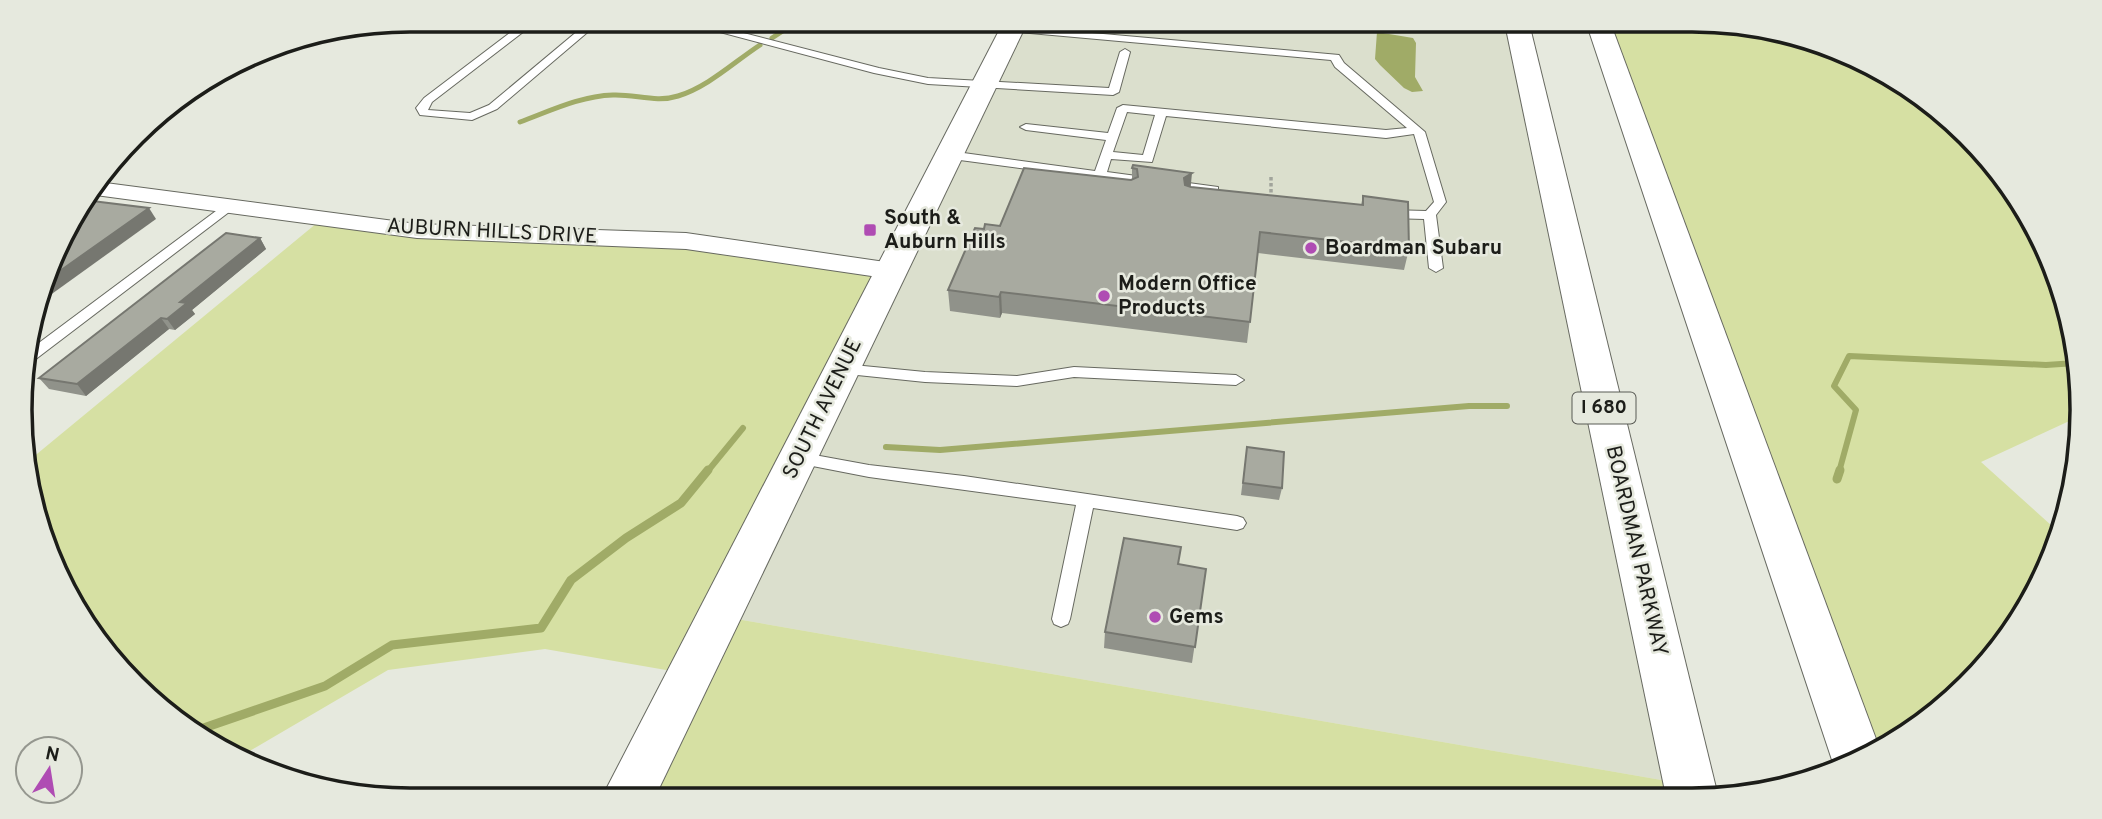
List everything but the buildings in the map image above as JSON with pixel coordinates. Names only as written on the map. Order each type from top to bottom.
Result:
[{"type":"main road","name":"SOUTH AVENUE","points":[[633,788],[1011,32]]},
{"type":"main road","name":"BOARDMAN PARKWAY","points":[[1519,32],[1690,788]]},
{"type":"main road","points":[[1602,32],[1855,751]]},
{"type":"street","name":"AUBURN HILLS DRIVE","points":[[102,189],[417,231],[686,241],[892,271]]},
{"type":"lane","points":[[518,32],[428,100],[422,108],[424,113],[472,117],[493,107],[582,32]]},
{"type":"lane","points":[[726,32],[878,71],[929,80],[1113,92],[1125,52]]},
{"type":"lane","points":[[1093,32],[1335,57],[1339,65],[1421,134],[1440,202],[1430,215],[1436,268]]},
{"type":"lane","points":[[1094,175],[1106,155],[1123,108],[1387,134],[1416,130]]},
{"type":"lane","points":[[1106,155],[1148,159],[1161,112]]},
{"type":"lane","points":[[1026,127],[1113,137]]},
{"type":"lane","points":[[949,155],[1226,195],[1189,198],[1216,204]]},
{"type":"lane","points":[[1094,175],[1107,191],[1125,190]]},
{"type":"lane","points":[[36,352],[228,206]]},
{"type":"lane","points":[[1373,212],[1404,216],[1430,215]]},
{"type":"lane","points":[[843,369],[925,377],[1017,381],[1074,372],[1236,380]]},
{"type":"lane","points":[[799,458],[869,471],[964,482],[1237,523]]},
{"type":"lane","points":[[1061,619],[1086,500]]},
{"type":"path","points":[[1271,177],[1271,198]]},
{"type":"shaded area","points":[[1011,32],[1519,32],[1690,785],[719,616]]},
{"type":"shaded area","points":[[1377,32],[1413,38],[1416,43],[1415,77],[1423,91],[1412,92],[1404,88],[1375,59]]},
{"type":"shaded area","points":[[1602,32],[1717,32],[1742,35],[1790,44],[1860,70],[1923,110],[1977,160],[2007,199],[2042,265],[2063,336],[2070,385],[2070,421],[1981,462],[2052,526],[2042,554],[2007,620],[1960,677],[1903,724],[1855,751]]},
{"type":"shaded area","points":[[323,218],[686,241],[892,271],[719,616],[1690,785],[1691,788],[632,788],[689,674],[545,649],[388,670],[248,752],[199,724],[160,694],[125,659],[95,620],[60,554],[44,507],[35,456]]},
{"type":"waterway","points":[[772,38],[781,32]]},
{"type":"waterway","points":[[520,122],[565,105],[601,96],[662,99],[678,96],[710,80],[760,45]]},
{"type":"waterway","points":[[1839,472],[1856,410],[1834,386],[1849,356],[2046,365],[2067,364]]},
{"type":"waterway","points":[[886,447],[940,450],[1469,406],[1507,406]]},
{"type":"waterway","points":[[707,472],[743,428]]},
{"type":"waterway","points":[[205,728],[325,686],[392,645],[541,628],[571,580],[626,538],[681,503],[708,470]]},
{"type":"waterway","points":[[1837,479],[1840,470]]},
{"type":"place","name":"South & Auburn Hills","points":[[870,230]]},
{"type":"place","name":"Boardman Subaru","points":[[1311,248]]},
{"type":"place","name":"Modern Office Products","points":[[1104,296]]},
{"type":"place","name":"Gems","points":[[1155,617]]}]
